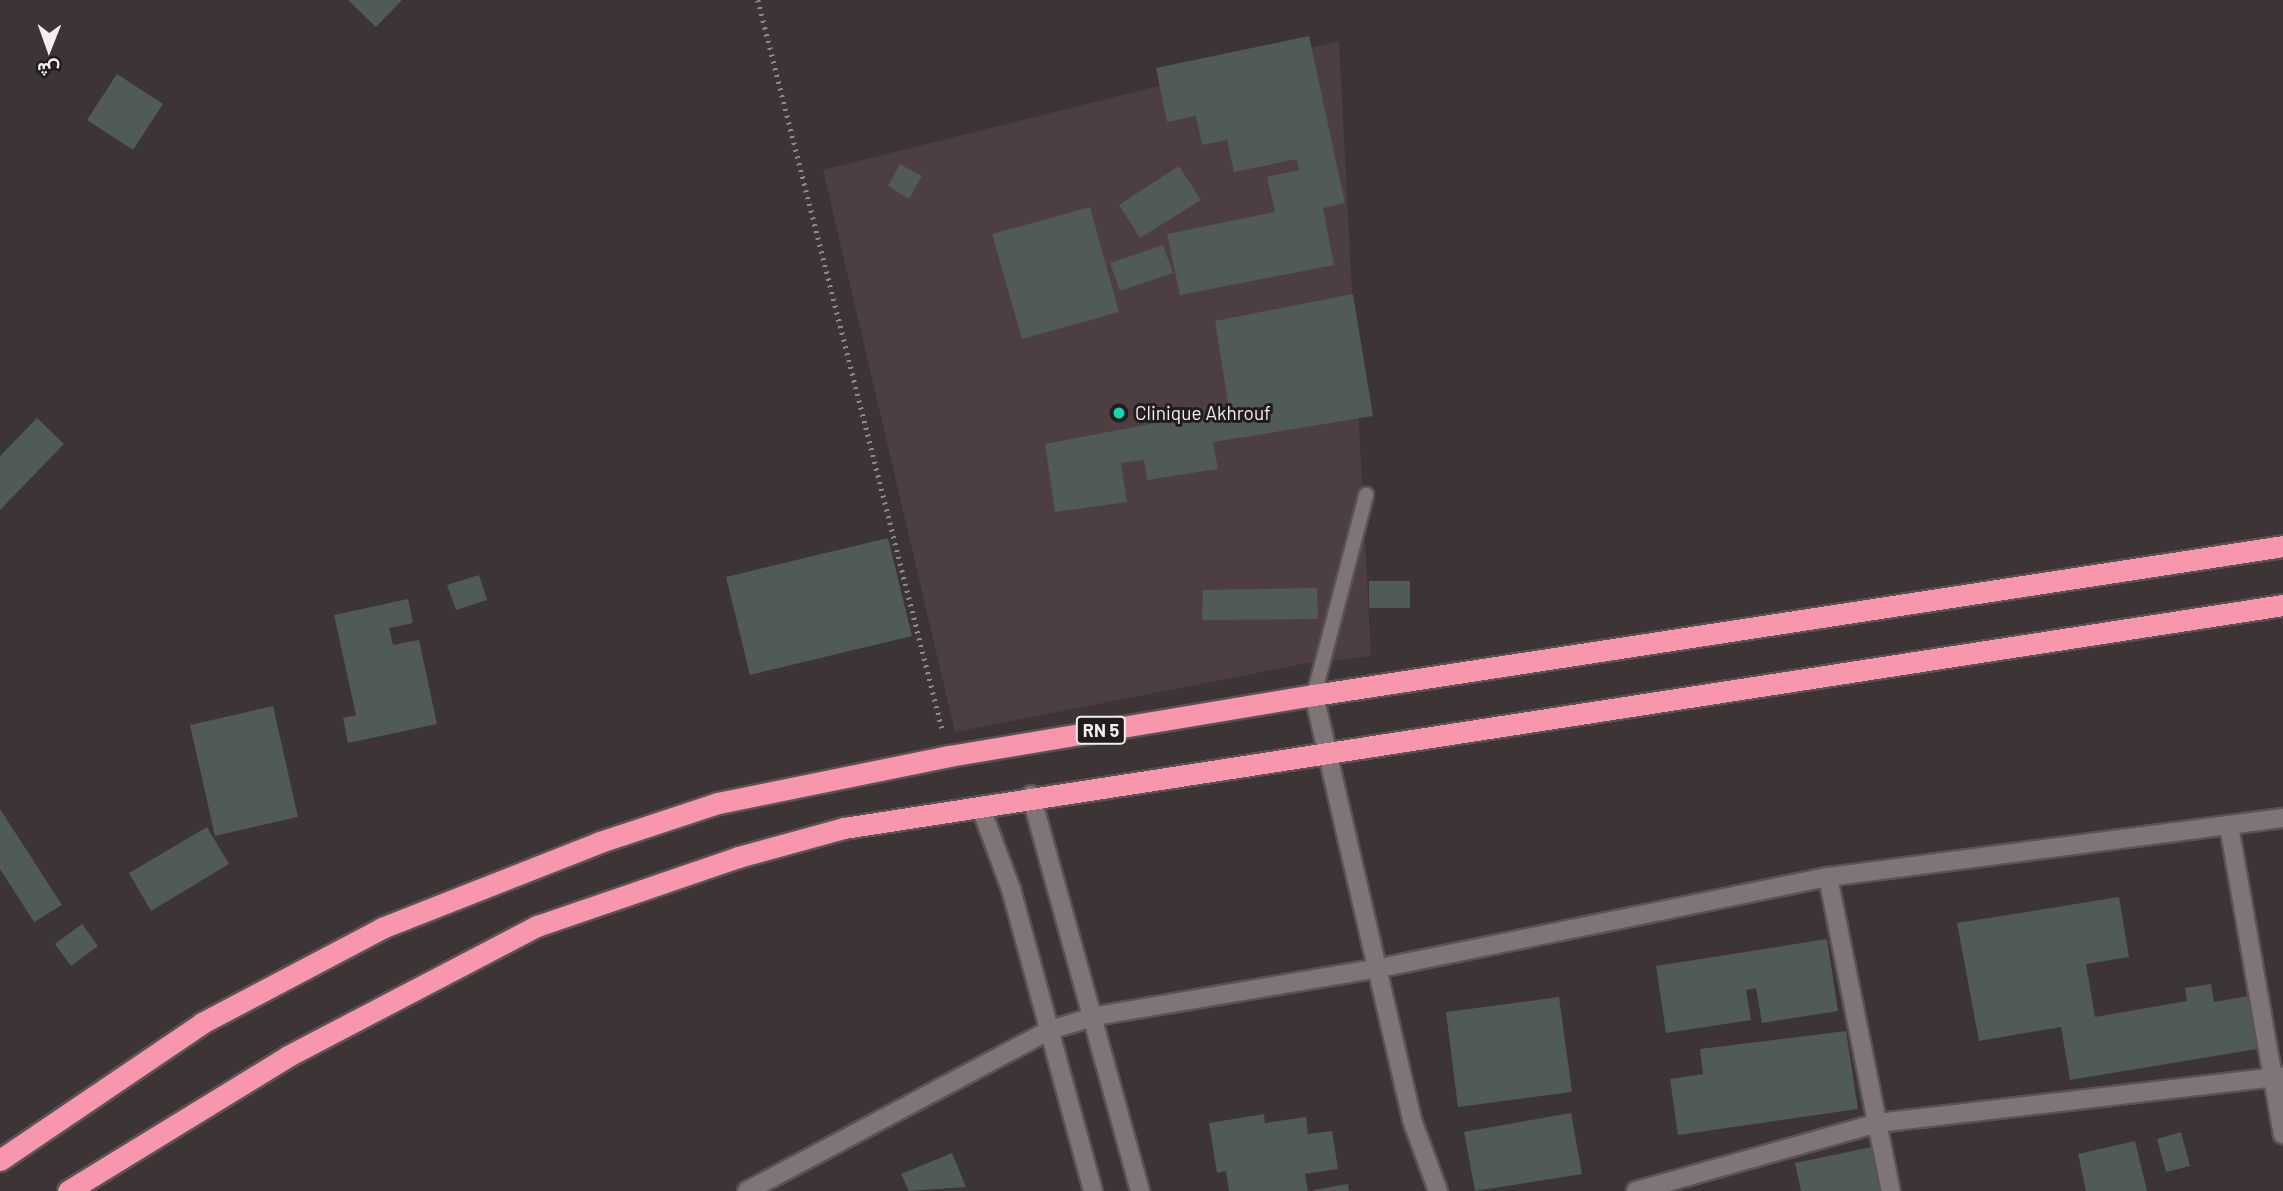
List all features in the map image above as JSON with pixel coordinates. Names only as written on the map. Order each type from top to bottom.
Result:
[{"type":"highway","name":"RN 5","points":[[0,1160],[202,1023],[382,928],[600,842],[718,803],[948,756],[1314,695],[2283,546]]},
{"type":"highway","points":[[68,1191],[288,1056],[537,926],[738,857],[844,828],[910,814],[981,808],[1031,796],[2283,605]]},
{"type":"street","points":[[1314,695],[1324,753],[1380,968],[1412,1120],[1438,1191]]},
{"type":"street","points":[[1031,796],[1096,1016],[1140,1191]]},
{"type":"street","points":[[981,808],[1011,890],[1093,1191]]},
{"type":"street","points":[[747,1191],[1050,1030],[1096,1016],[1380,968],[1828,877],[2283,818]]},
{"type":"street","points":[[2229,826],[2278,1077],[2283,1134]]},
{"type":"street","points":[[1828,877],[1891,1191]]},
{"type":"street","points":[[1636,1191],[1878,1123],[2278,1077]]},
{"type":"lane","points":[[1314,695],[1366,495]]},
{"type":"path","points":[[758,0],[948,756]]},
{"type":"shaded area","name":"Clinique Akhrouf","points":[[1339,41],[1371,656],[1302,664],[955,732],[823,170]]},
{"type":"building","points":[[348,0],[402,0],[376,27]]},
{"type":"building","points":[[1309,36],[1345,203],[1323,208],[1334,265],[1180,295],[1167,234],[1275,212],[1267,177],[1299,170],[1297,159],[1234,172],[1227,140],[1202,145],[1196,116],[1167,122],[1156,68]]},
{"type":"building","points":[[117,74],[163,104],[133,150],[87,120]]},
{"type":"building","points":[[900,164],[922,176],[909,199],[888,186]]},
{"type":"building","points":[[1179,166],[1201,200],[1140,238],[1119,205]]},
{"type":"building","points":[[1090,207],[1119,312],[1022,339],[992,234]]},
{"type":"building","points":[[1163,245],[1173,273],[1120,291],[1110,263]]},
{"type":"building","points":[[1353,294],[1373,416],[1213,442],[1218,469],[1147,480],[1144,460],[1121,463],[1127,502],[1055,512],[1045,444],[1229,409],[1215,321]]},
{"type":"building","points":[[37,418],[64,444],[0,510],[0,456]]},
{"type":"building","points":[[888,538],[912,636],[750,675],[726,577]]},
{"type":"building","points":[[479,575],[487,600],[456,610],[447,585]]},
{"type":"building","points":[[1369,581],[1410,581],[1410,608],[1369,608]]},
{"type":"building","points":[[1317,588],[1318,619],[1202,620],[1203,590]]},
{"type":"building","points":[[408,599],[413,623],[389,628],[393,645],[419,640],[437,724],[348,743],[343,718],[356,715],[334,615]]},
{"type":"building","points":[[273,706],[298,817],[215,836],[190,725]]},
{"type":"building","points":[[0,809],[62,905],[34,922],[0,869]]},
{"type":"building","points":[[207,827],[229,864],[151,911],[129,873]]},
{"type":"building","points":[[2119,897],[2129,957],[2086,964],[2095,1017],[2187,1001],[2185,988],[2211,984],[2214,1002],[2248,996],[2257,1049],[2070,1080],[2061,1027],[1979,1041],[1957,923]]},
{"type":"building","points":[[82,924],[98,946],[71,966],[55,944]]},
{"type":"building","points":[[1827,939],[1838,1011],[1762,1023],[1756,988],[1746,990],[1751,1020],[1666,1033],[1656,966]]},
{"type":"building","points":[[1559,997],[1572,1092],[1458,1107],[1446,1012]]},
{"type":"building","points":[[1846,1031],[1858,1109],[1678,1135],[1670,1079],[1703,1074],[1700,1049]]},
{"type":"building","points":[[1571,1113],[1582,1174],[1475,1191],[1464,1132]]},
{"type":"building","points":[[1264,1114],[1265,1123],[1306,1117],[1308,1134],[1332,1131],[1338,1169],[1305,1174],[1308,1191],[1229,1191],[1226,1171],[1217,1173],[1209,1123]]},
{"type":"building","points":[[2181,1132],[2190,1166],[2166,1172],[2157,1139]]},
{"type":"building","points":[[2135,1141],[2147,1191],[2086,1191],[2078,1154]]},
{"type":"building","points":[[1872,1147],[1881,1191],[1801,1191],[1795,1163]]},
{"type":"building","points":[[952,1153],[966,1187],[909,1191],[901,1174]]},
{"type":"building","points":[[1348,1184],[1349,1191],[1314,1191],[1314,1190]]},
{"type":"place","name":"Clinique Akhrouf","points":[[1119,413]]}]
